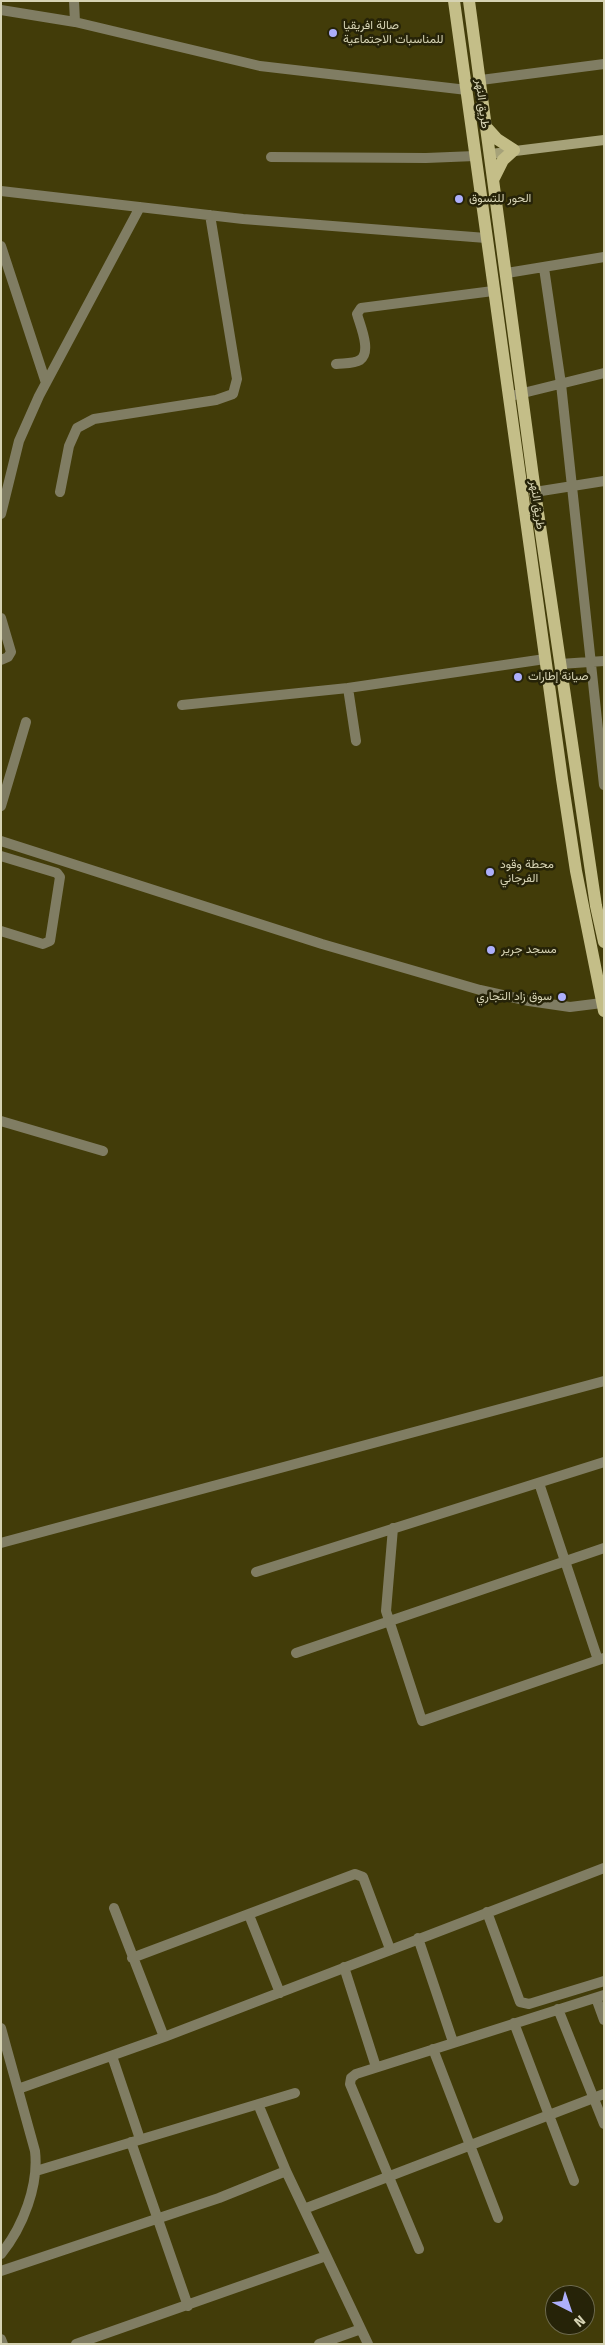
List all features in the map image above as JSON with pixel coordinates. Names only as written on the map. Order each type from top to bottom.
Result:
[{"type":"main road","name":"طريق النهر","points":[[454,1],[544,659],[576,871],[603,1007]]},
{"type":"main road","name":"طريق النهر","points":[[469,1],[488,129],[535,492],[604,942]]},
{"type":"main road","points":[[488,129],[502,143],[514,150]]},
{"type":"main road","points":[[491,154],[604,140]]},
{"type":"main road","points":[[494,178],[503,160],[514,150]]},
{"type":"street","points":[[74,1],[75,22]]},
{"type":"street","points":[[1,10],[75,22],[260,66],[467,90]]},
{"type":"street","points":[[481,80],[604,64]]},
{"type":"street","points":[[272,157],[408,158],[475,156]]},
{"type":"street","points":[[1,191],[210,215],[486,238]]},
{"type":"street","points":[[1,514],[19,441],[46,383],[140,207]]},
{"type":"street","points":[[60,492],[69,446],[77,428],[94,419],[216,400],[233,394],[237,379],[210,215]]},
{"type":"street","points":[[1,246],[46,383]]},
{"type":"street","points":[[507,273],[604,257]]},
{"type":"street","points":[[544,268],[561,384],[589,662],[604,785]]},
{"type":"street","points":[[336,364],[358,361],[363,357],[366,350],[357,314],[361,308],[493,292]]},
{"type":"street","points":[[509,397],[604,373]]},
{"type":"street","points":[[535,492],[604,481]]},
{"type":"street","points":[[1,618],[11,652],[8,657],[1,660]]},
{"type":"street","points":[[182,705],[348,688],[544,659]]},
{"type":"street","points":[[560,664],[604,661]]},
{"type":"street","points":[[348,688],[356,741]]},
{"type":"street","points":[[1,806],[26,722]]},
{"type":"street","points":[[1,841],[322,944],[480,990],[570,1007],[603,1007]]},
{"type":"street","points":[[1,856],[57,873],[60,877],[50,941],[43,944],[1,931]]},
{"type":"street","points":[[1,1121],[103,1151]]},
{"type":"street","points":[[1,1543],[604,1381]]},
{"type":"street","points":[[256,1572],[604,1462]]},
{"type":"street","points":[[393,1528],[386,1607],[389,1623],[420,1718],[423,1721],[601,1659],[565,1562],[539,1483]]},
{"type":"street","points":[[296,1653],[389,1623],[604,1548]]},
{"type":"street","points":[[18,2089],[164,2037],[604,1868]]},
{"type":"street","points":[[132,1958],[355,1874],[363,1876],[390,1949]]},
{"type":"street","points":[[114,1908],[164,2037]]},
{"type":"street","points":[[487,1912],[520,2002],[529,2004],[604,1981]]},
{"type":"street","points":[[249,1915],[280,1993]]},
{"type":"street","points":[[418,1938],[453,2042]]},
{"type":"street","points":[[344,1968],[376,2067]]},
{"type":"street","points":[[419,2249],[350,2084],[351,2078],[356,2074],[376,2067],[600,1997],[604,2020]]},
{"type":"street","points":[[558,2010],[604,2124]]},
{"type":"street","points":[[514,2023],[574,2181]]},
{"type":"street","points":[[1,2028],[35,2151],[36,2171],[22,2219],[1,2254]]},
{"type":"street","points":[[433,2049],[498,2218]]},
{"type":"street","points":[[112,2056],[157,2220],[188,2306]]},
{"type":"street","points":[[36,2171],[295,2093]]},
{"type":"street","points":[[304,2209],[604,2094]]},
{"type":"street","points":[[258,2104],[286,2171],[368,2344]]},
{"type":"street","points":[[1,2271],[157,2220],[286,2171]]},
{"type":"street","points":[[76,2344],[326,2256]]},
{"type":"street","points":[[319,2344],[361,2329]]},
{"type":"street","points":[[1,2339],[3,2344]]},
{"type":"place","name":"صالة افريقيا للمناسبات الاجتماعية","points":[[333,33]]},
{"type":"place","name":"الحور للتسوق","points":[[459,199]]},
{"type":"place","name":"صيانة إطارات","points":[[518,677]]},
{"type":"place","name":"محطة وقود الفرجاني","points":[[490,872]]},
{"type":"place","name":"مسجد جرير","points":[[491,950]]},
{"type":"place","name":"سوق زاد التجاري","points":[[562,997]]}]
